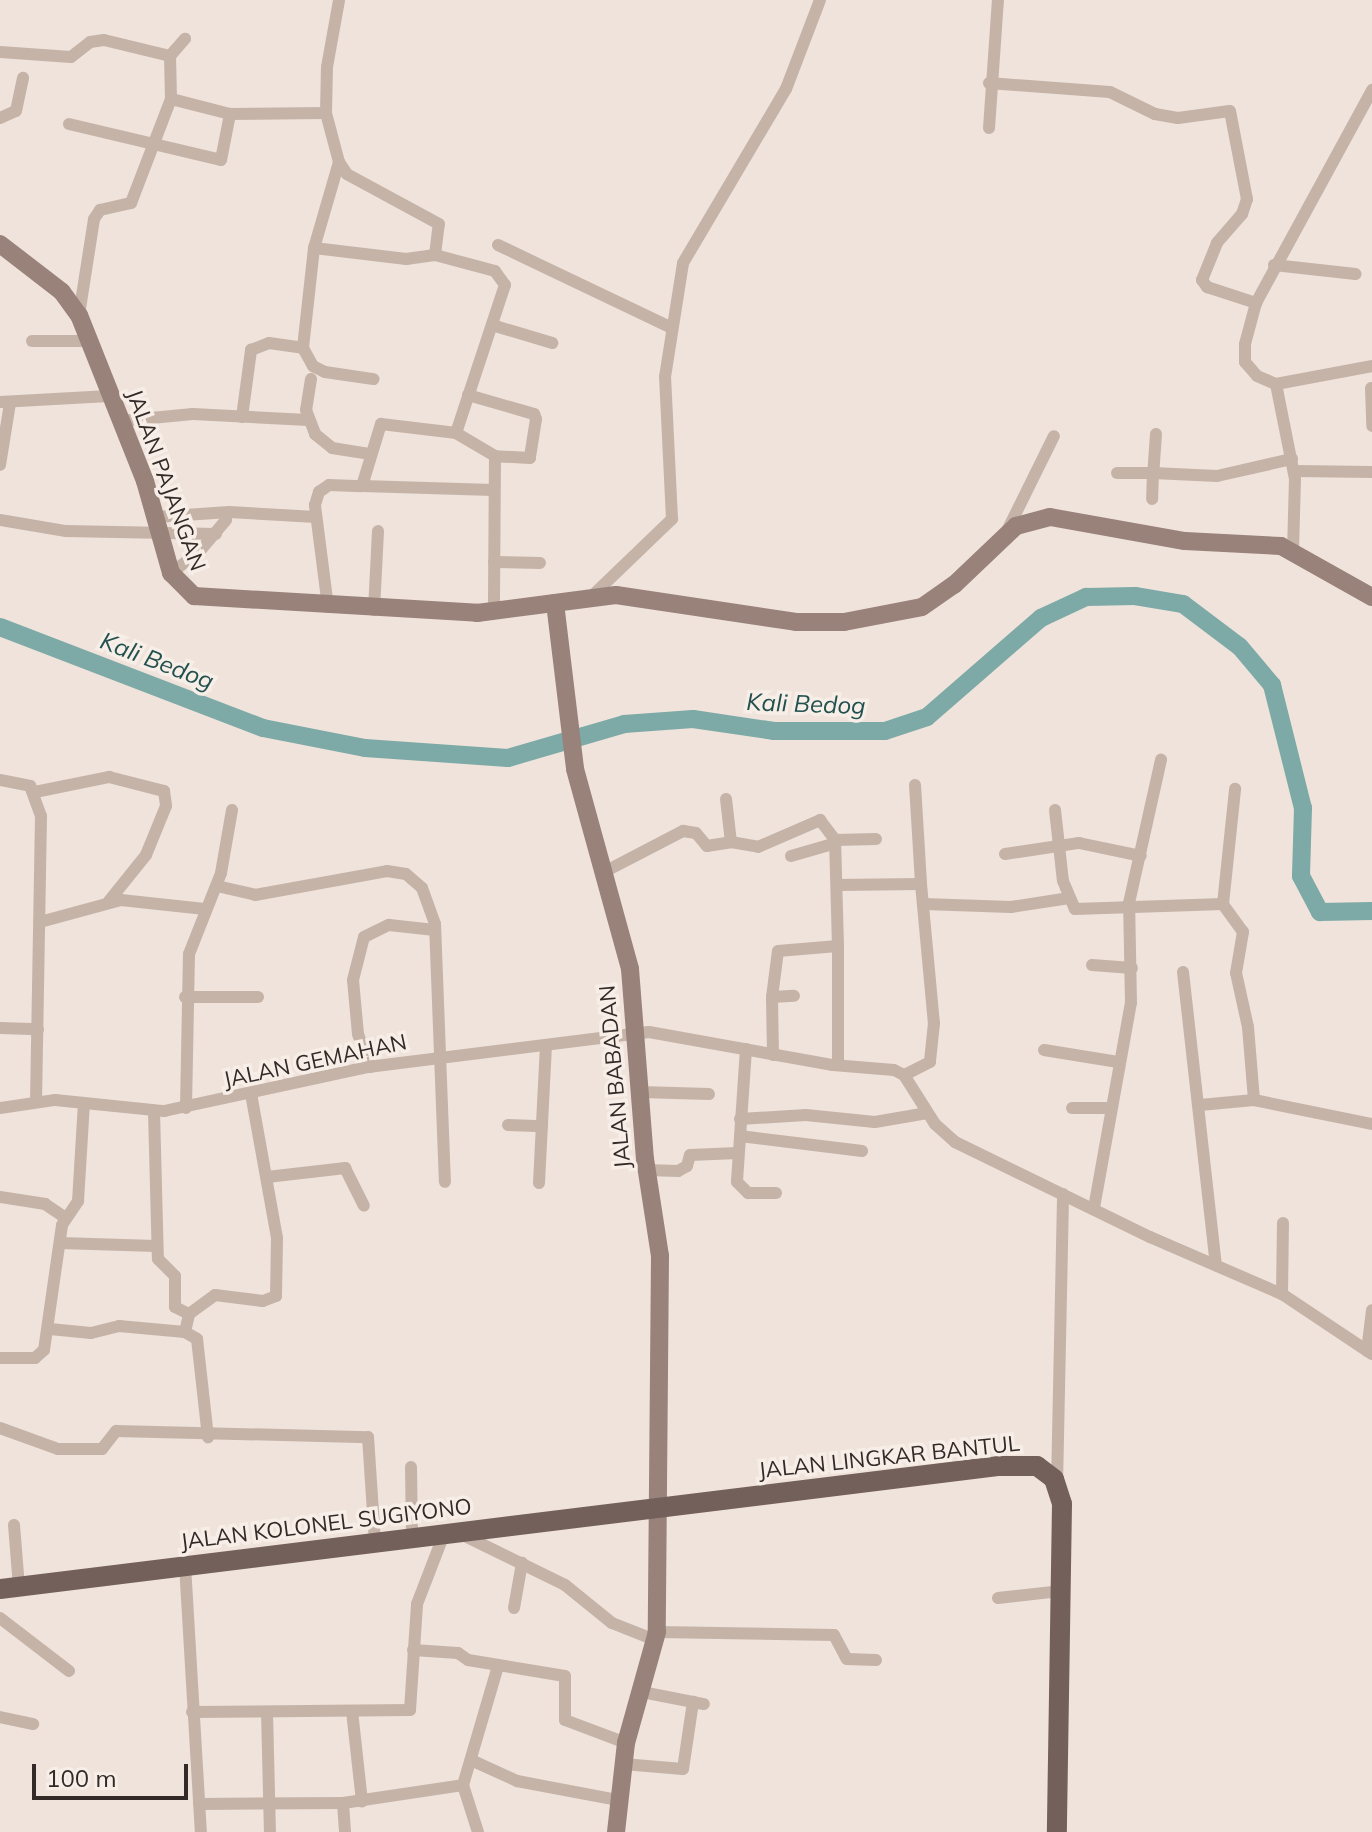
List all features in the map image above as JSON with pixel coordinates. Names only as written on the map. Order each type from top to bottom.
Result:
[{"type":"main road","name":"JALAN PAJANGAN","points":[[0,244],[62,292],[79,315],[158,524],[171,573],[182,590],[201,598],[374,610],[494,612],[593,595],[796,622],[871,619],[931,602],[1006,533]]},
{"type":"main road","points":[[1006,533],[1026,521],[1059,517],[1185,541],[1293,549],[1371,591]]},
{"type":"main road","name":"JALAN BABADAN","points":[[555,603],[575,769],[606,871],[630,969],[639,1037],[646,1170],[661,1282],[656,1636],[626,1743],[616,1832]]},
{"type":"main road","name":"JALAN LINGKAR BANTUL","points":[[658,1507],[999,1466],[1041,1468],[1057,1485]]},
{"type":"main road","points":[[1057,1485],[1062,1504],[1057,1832]]},
{"type":"main road","name":"JALAN KOLONEL SUGIYONO","points":[[9,1588],[658,1507]]},
{"type":"street","points":[[339,0],[327,67],[326,113],[339,162],[347,174],[439,224],[435,255]]},
{"type":"street","points":[[593,595],[672,519],[665,377],[670,327],[683,263],[786,89],[820,0]]},
{"type":"street","points":[[989,128],[989,83],[998,0]]},
{"type":"street","points":[[79,315],[96,213],[131,203],[156,147],[171,99],[170,56],[185,39]]},
{"type":"street","points":[[0,52],[71,57],[90,42],[104,40],[170,56]]},
{"type":"street","points":[[0,118],[16,111],[23,78]]},
{"type":"street","points":[[989,83],[1110,92],[1155,114],[1178,118],[1230,111],[1247,199],[1242,214],[1217,243],[1202,280],[1207,287],[1256,303]]},
{"type":"street","points":[[1372,90],[1256,303],[1245,362],[1257,376],[1276,384],[1372,366]]},
{"type":"street","points":[[171,99],[230,114],[326,113]]},
{"type":"street","points":[[69,124],[221,160],[230,114]]},
{"type":"street","points":[[339,162],[314,248],[303,348],[313,366],[325,372],[373,379]]},
{"type":"street","points":[[498,245],[670,327]]},
{"type":"street","points":[[314,248],[406,259],[435,255],[501,275],[505,285],[456,433]]},
{"type":"street","points":[[1274,265],[1356,274]]},
{"type":"street","points":[[492,325],[552,343]]},
{"type":"street","points":[[32,341],[90,341]]},
{"type":"street","points":[[242,417],[251,350],[269,343],[303,348]]},
{"type":"street","points":[[311,379],[308,420],[315,434],[332,448],[368,454]]},
{"type":"street","points":[[1276,384],[1293,465],[1293,549]]},
{"type":"street","points":[[1371,388],[1372,426]]},
{"type":"street","points":[[362,486],[377,427],[385,422],[456,433],[495,456],[530,458],[535,415],[468,395]]},
{"type":"street","points":[[0,465],[5,402],[109,396]]},
{"type":"street","points":[[120,421],[193,414],[308,420]]},
{"type":"street","points":[[1152,499],[1156,434]]},
{"type":"street","points":[[1006,533],[1054,436]]},
{"type":"street","points":[[494,612],[495,456]]},
{"type":"street","points":[[1117,473],[1217,476],[1293,465],[1372,472]]},
{"type":"street","points":[[328,607],[316,517],[316,499],[323,487],[493,490]]},
{"type":"street","points":[[0,520],[66,531],[158,524],[229,512],[316,517]]},
{"type":"street","points":[[171,573],[216,534],[226,520]]},
{"type":"street","points":[[158,524],[216,534]]},
{"type":"street","points":[[374,610],[378,531]]},
{"type":"street","points":[[494,562],[540,563]]},
{"type":"street","points":[[1094,1208],[1131,1003],[1129,903],[1161,760]]},
{"type":"street","points":[[35,792],[109,777],[164,791],[166,806],[146,855],[109,901]]},
{"type":"street","points":[[0,780],[25,784],[35,792],[41,816],[36,1102]]},
{"type":"street","points":[[915,785],[934,1023],[930,1062],[904,1075],[927,1113],[955,1142],[1282,1294],[1369,1352],[1372,1310]]},
{"type":"street","points":[[1235,789],[1223,904],[1243,932],[1236,973],[1248,1027],[1254,1100]]},
{"type":"street","points":[[726,799],[731,842]]},
{"type":"street","points":[[186,1108],[185,997],[196,926],[217,886],[232,810]]},
{"type":"street","points":[[1055,810],[1058,846],[1069,898],[1079,909],[1129,903],[1223,904]]},
{"type":"street","points":[[606,871],[683,831],[696,833],[707,846],[731,842],[773,844],[820,820],[836,842],[838,1065]]},
{"type":"street","points":[[791,856],[836,842],[876,839]]},
{"type":"street","points":[[1005,854],[1088,844],[1141,856]]},
{"type":"street","points":[[217,886],[255,895],[398,872],[426,893],[435,930],[445,1182]]},
{"type":"street","points":[[837,885],[921,884]]},
{"type":"street","points":[[924,904],[1011,907],[1069,898]]},
{"type":"street","points":[[40,922],[109,901],[205,909]]},
{"type":"street","points":[[184,905],[196,926]]},
{"type":"street","points":[[370,1067],[358,1034],[353,980],[364,937],[389,925],[435,930]]},
{"type":"street","points":[[773,1055],[772,997],[778,951],[838,946]]},
{"type":"street","points":[[1092,965],[1132,968]]},
{"type":"street","points":[[1183,972],[1216,1265]]},
{"type":"street","points":[[772,997],[794,996]]},
{"type":"street","points":[[185,997],[258,997]]},
{"type":"street","points":[[0,1028],[38,1029]]},
{"type":"street","name":"JALAN GEMAHAN","points":[[0,1108],[36,1102],[84,1103],[154,1111],[186,1108],[370,1067],[670,1033],[773,1055],[904,1075]]},
{"type":"street","points":[[539,1183],[546,1046]]},
{"type":"street","points":[[746,1049],[738,1153],[742,1190],[776,1193]]},
{"type":"street","points":[[1044,1050],[1118,1062]]},
{"type":"street","points":[[640,1092],[709,1094]]},
{"type":"street","points":[[185,1332],[189,1314],[215,1295],[263,1301],[276,1296],[279,1255],[251,1093]]},
{"type":"street","points":[[1200,1105],[1254,1100],[1372,1124]]},
{"type":"street","points":[[0,1358],[35,1358],[44,1350],[50,1329],[60,1243],[66,1218],[78,1201],[84,1103]]},
{"type":"street","points":[[1072,1108],[1111,1108]]},
{"type":"street","points":[[154,1111],[156,1246],[162,1268],[175,1276],[175,1307],[189,1314]]},
{"type":"street","points":[[740,1119],[806,1115],[875,1122],[927,1113]]},
{"type":"street","points":[[508,1125],[542,1126]]},
{"type":"street","points":[[740,1136],[862,1151]]},
{"type":"street","points":[[646,1170],[684,1170],[690,1155],[738,1153]]},
{"type":"street","points":[[267,1177],[343,1168],[350,1173],[364,1206]]},
{"type":"street","points":[[1057,1485],[1063,1194]]},
{"type":"street","points":[[0,1197],[45,1204],[66,1218]]},
{"type":"street","points":[[1282,1294],[1283,1223]]},
{"type":"street","points":[[60,1243],[156,1246]]},
{"type":"street","points":[[50,1329],[91,1333],[119,1326],[185,1332],[197,1339],[208,1437]]},
{"type":"street","points":[[0,1428],[58,1449],[102,1449],[116,1431],[208,1437],[369,1437],[375,1543]]},
{"type":"street","points":[[1041,1468],[1058,1445]]},
{"type":"street","points":[[411,1467],[412,1537]]},
{"type":"street","points":[[9,1588],[14,1525]]},
{"type":"street","points":[[192,1712],[413,1708],[413,1650],[419,1599],[451,1533],[565,1585],[612,1623],[656,1636],[834,1635],[847,1659],[876,1660]]},
{"type":"street","points":[[514,1608],[522,1563]]},
{"type":"street","points":[[185,1565],[201,1832]]},
{"type":"street","points":[[998,1598],[1060,1591]]},
{"type":"street","points":[[0,1618],[69,1671]]},
{"type":"street","points":[[413,1650],[458,1653],[468,1660],[565,1676],[565,1720],[626,1743]]},
{"type":"street","points":[[478,1832],[463,1785],[498,1666]]},
{"type":"street","points":[[623,1764],[683,1769],[698,1703],[642,1692]]},
{"type":"street","points":[[352,1711],[362,1801]]},
{"type":"street","points":[[267,1712],[270,1832]]},
{"type":"street","points":[[0,1717],[33,1724]]},
{"type":"street","points":[[471,1760],[517,1781],[618,1800]]},
{"type":"street","points":[[199,1804],[343,1803],[463,1785]]},
{"type":"street","points":[[343,1803],[345,1832]]},
{"type":"waterway","name":"Kali Bedog","points":[[0,627],[263,728],[365,748],[508,758],[624,724],[693,719],[774,731],[885,731],[927,717],[1041,618],[1086,597],[1135,596],[1183,604],[1240,647],[1272,685],[1303,808],[1301,876],[1320,912],[1372,911]]}]
